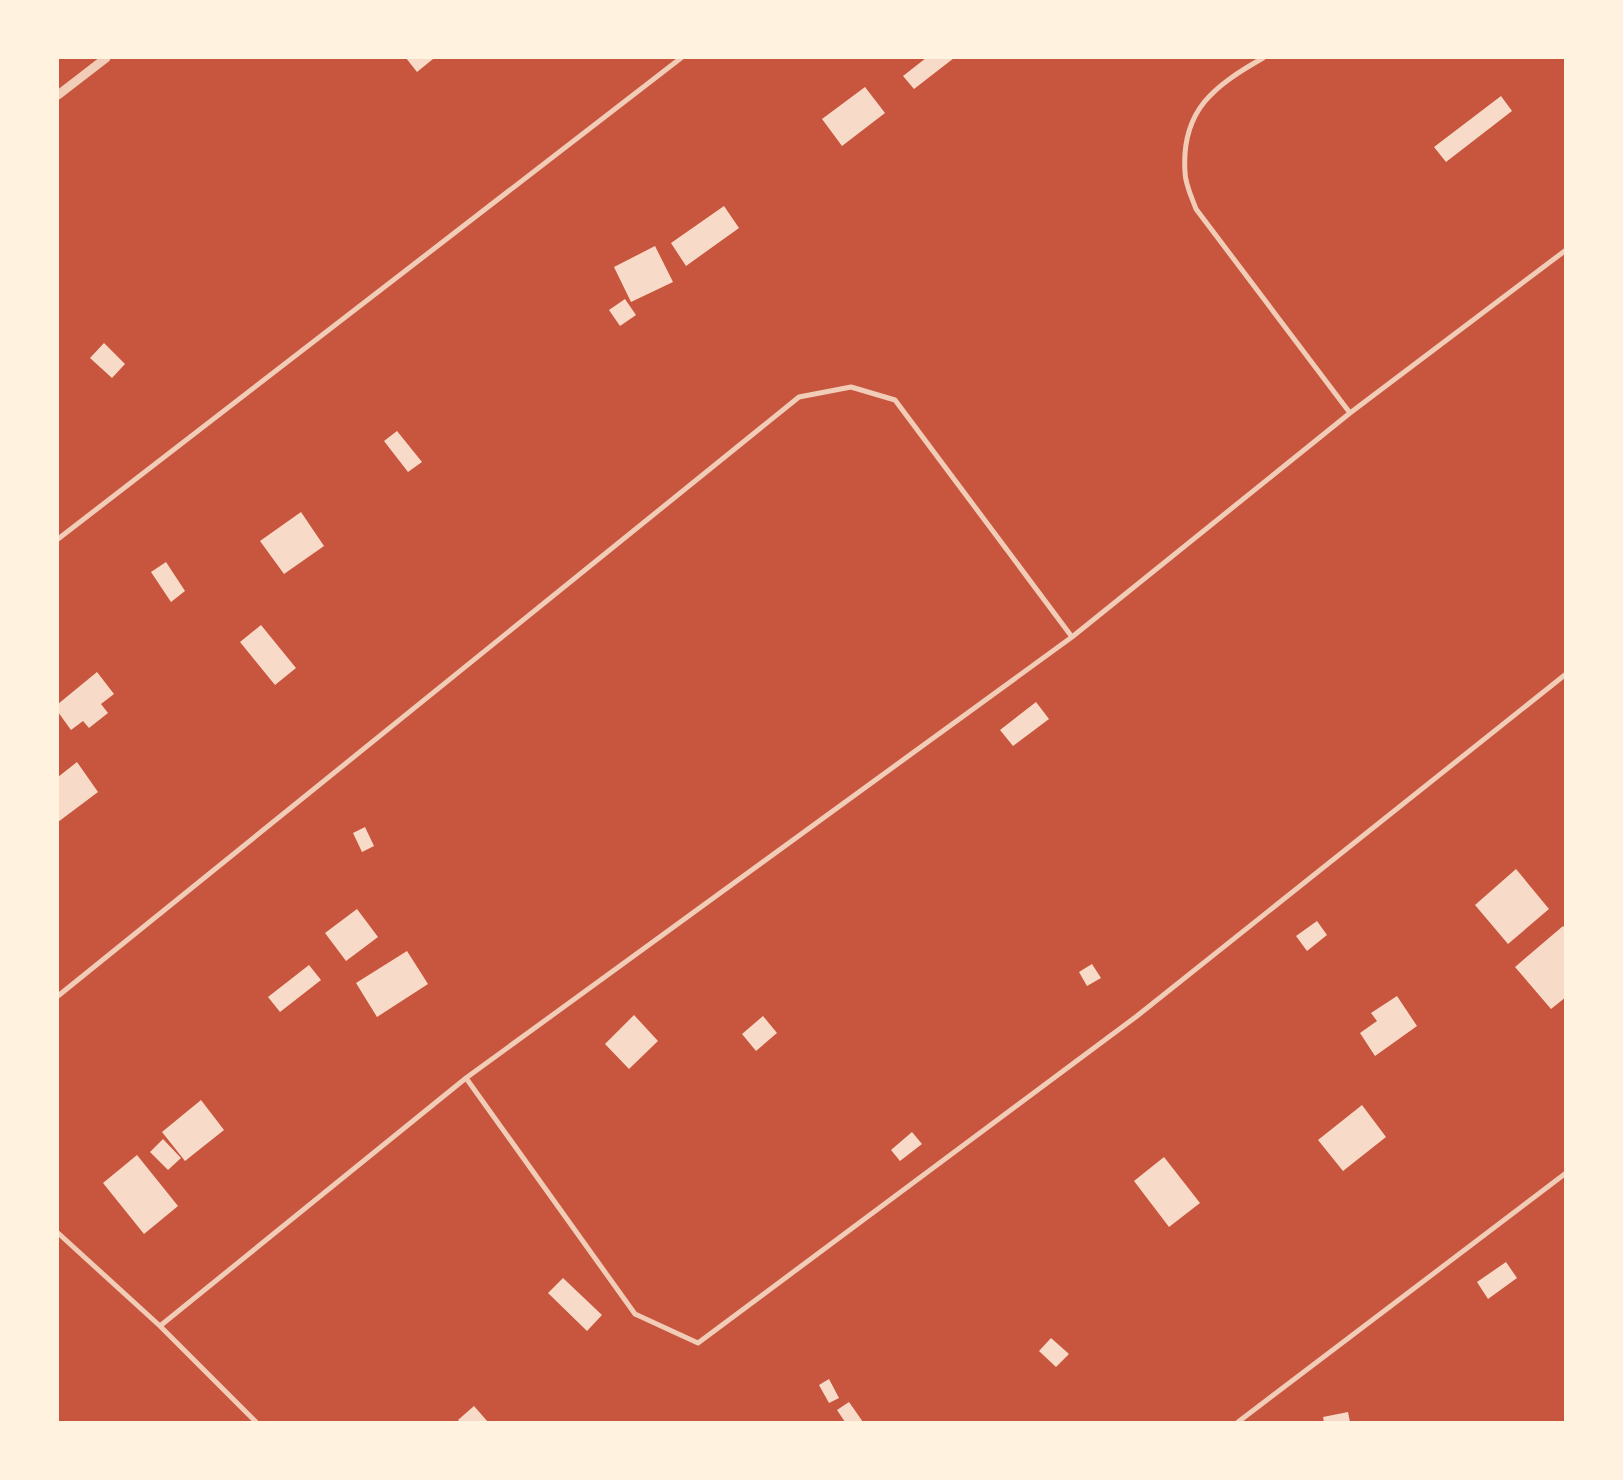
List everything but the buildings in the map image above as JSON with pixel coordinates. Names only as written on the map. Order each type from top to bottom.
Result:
[{"type":"street","points":[[58,96],[106,58]]},
{"type":"street","points":[[58,539],[681,58]]},
{"type":"street","points":[[1263,58],[1220,85],[1198,109],[1186,136],[1184,174],[1196,209],[1350,413]]},
{"type":"street","points":[[160,1326],[466,1078],[1072,637],[1350,413],[1566,250]]},
{"type":"street","points":[[58,996],[799,397],[852,386],[895,400],[1072,637]]},
{"type":"street","points":[[466,1078],[635,1314],[698,1343],[1137,1016],[1566,674]]},
{"type":"street","points":[[1238,1422],[1566,1173]]},
{"type":"street","points":[[58,1233],[160,1326],[256,1422]]}]
